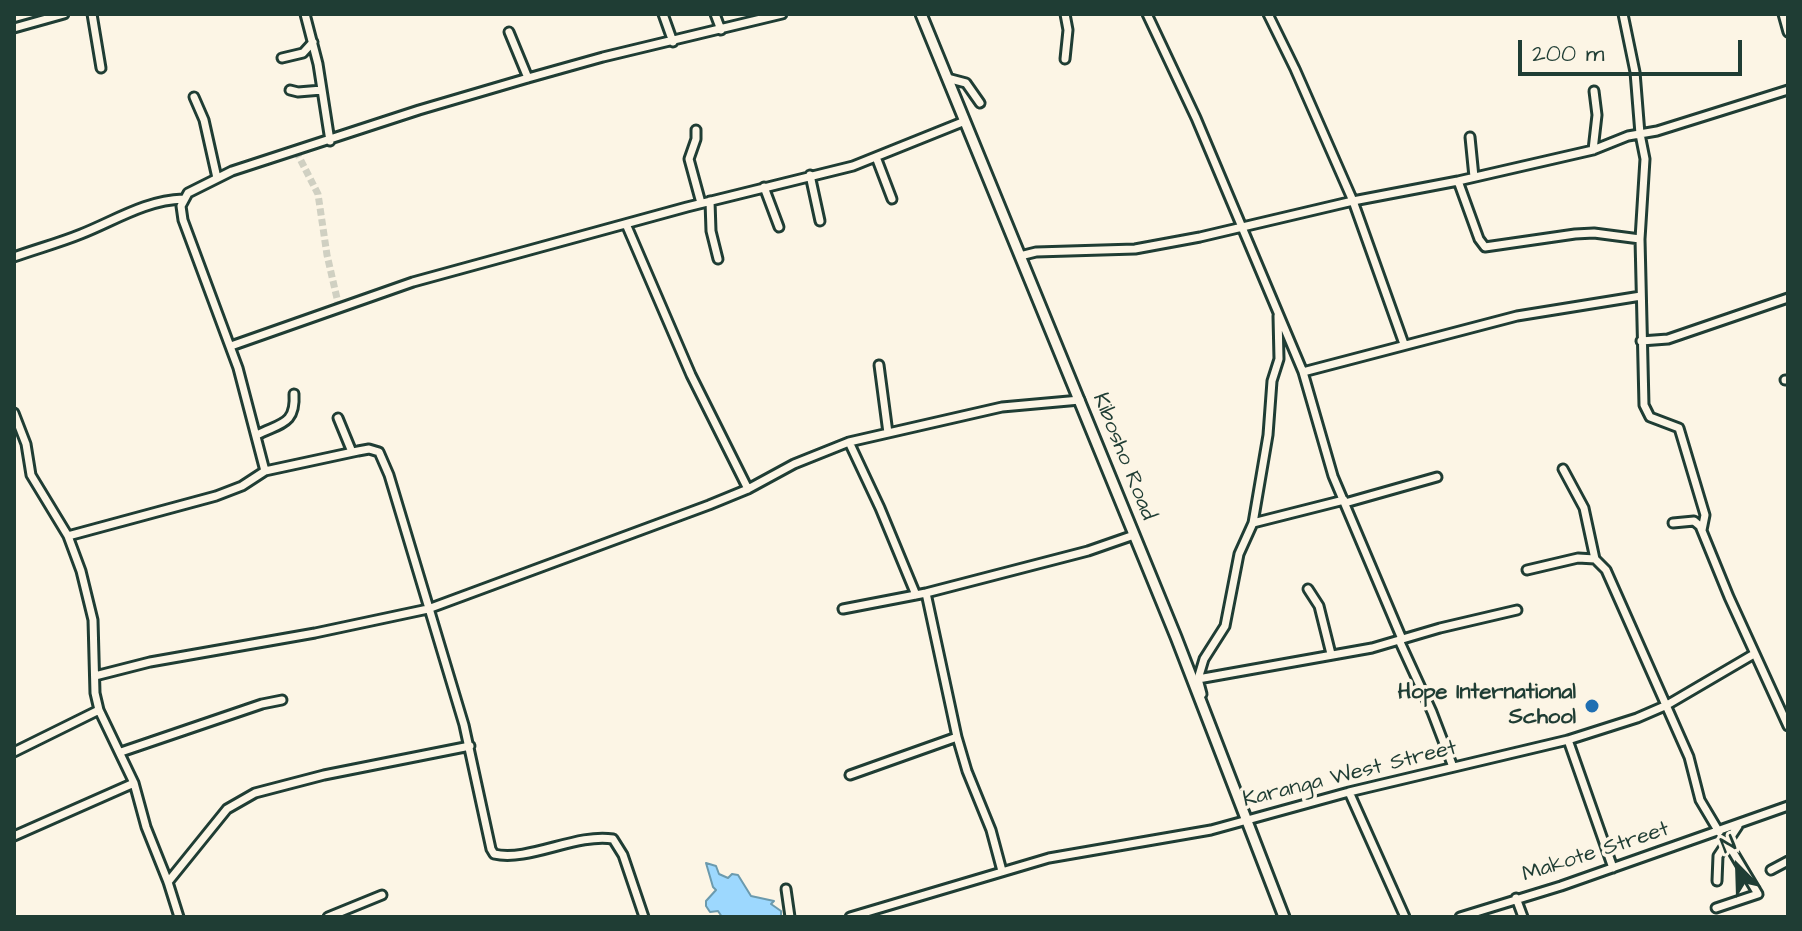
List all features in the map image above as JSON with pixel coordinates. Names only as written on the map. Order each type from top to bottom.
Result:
[{"type":"street","points":[[14,28],[64,14]]},
{"type":"street","points":[[92,14],[101,68]]},
{"type":"street","points":[[305,14],[313,42],[330,141]]},
{"type":"street","points":[[663,14],[673,42]]},
{"type":"street","points":[[715,14],[721,30]]},
{"type":"street","points":[[265,471],[231,346],[181,213],[183,199],[188,193],[217,178],[419,110],[603,57],[782,14]]},
{"type":"street","name":"Kibosho Road","points":[[921,14],[1080,400],[1284,917]]},
{"type":"street","points":[[1065,14],[1068,30],[1065,59]]},
{"type":"street","points":[[1147,14],[1243,227],[1303,372],[1324,452],[1453,767]]},
{"type":"street","points":[[1268,14],[1353,201],[1404,344]]},
{"type":"street","points":[[1623,14],[1635,72],[1645,159],[1640,239],[1644,405],[1650,417],[1679,428],[1705,515],[1702,530]]},
{"type":"street","points":[[1783,14],[1788,32]]},
{"type":"street","points":[[509,32],[528,78]]},
{"type":"street","points":[[282,58],[303,53],[313,42]]},
{"type":"street","points":[[947,78],[966,83],[980,103]]},
{"type":"street","points":[[290,90],[322,90]]},
{"type":"street","points":[[1020,256],[1036,252],[1135,249],[1458,181],[1593,150],[1788,90]]},
{"type":"street","points":[[1593,150],[1597,115],[1594,91]]},
{"type":"street","points":[[194,97],[201,111],[217,178]]},
{"type":"street","points":[[231,346],[413,282],[706,202],[840,170],[965,121]]},
{"type":"street","points":[[696,130],[690,165],[706,202],[718,259]]},
{"type":"street","points":[[1470,137],[1474,177]]},
{"type":"street","points":[[876,157],[892,199]]},
{"type":"street","points":[[810,175],[820,221]]},
{"type":"street","points":[[1458,181],[1479,239],[1485,247],[1575,234],[1640,239]]},
{"type":"street","points":[[764,187],[779,227]]},
{"type":"street","points":[[14,257],[81,234],[157,202],[183,199]]},
{"type":"street","points":[[626,224],[691,375],[748,489]]},
{"type":"street","points":[[1303,372],[1517,316],[1641,296]]},
{"type":"street","points":[[1641,341],[1668,339],[1788,298]]},
{"type":"street","points":[[1215,738],[1198,679],[1204,659],[1225,626],[1239,554],[1253,523],[1268,435],[1272,381],[1279,359],[1279,314]]},
{"type":"street","points":[[879,365],[888,433]]},
{"type":"street","points":[[257,435],[291,418],[294,394]]},
{"type":"street","points":[[95,676],[150,662],[315,633],[428,609],[748,489],[794,464],[849,442],[1002,407],[1080,400]]},
{"type":"street","points":[[14,413],[26,444],[31,475],[68,536],[81,571],[91,612],[99,710],[134,783],[146,827],[179,917]]},
{"type":"street","points":[[338,418],[352,452]]},
{"type":"street","points":[[849,442],[916,595]]},
{"type":"street","points":[[68,536],[216,496],[242,486],[265,471],[352,452],[376,450],[383,458],[470,746],[491,849],[494,854],[512,855],[585,840],[613,839],[623,855],[644,917]]},
{"type":"street","points":[[1563,469],[1584,508],[1595,559],[1606,570],[1616,589],[1689,757],[1700,800],[1719,832]]},
{"type":"street","points":[[1253,523],[1437,477]]},
{"type":"street","points":[[1673,523],[1694,521],[1702,530],[1788,726]]},
{"type":"street","points":[[843,609],[926,593],[1088,551],[1134,535]]},
{"type":"street","points":[[1527,570],[1578,558],[1595,559]]},
{"type":"street","points":[[1308,589],[1319,606],[1331,654]]},
{"type":"street","points":[[926,593],[957,737],[991,830],[1002,871]]},
{"type":"street","points":[[1198,679],[1372,648],[1517,610]]},
{"type":"street","name":"Karanga West Street","points":[[850,917],[1049,858],[1178,836],[1568,740],[1667,705],[1754,654]]},
{"type":"street","points":[[121,752],[246,709],[282,700]]},
{"type":"street","points":[[14,752],[99,710]]},
{"type":"street","points":[[850,775],[957,737]]},
{"type":"street","points":[[1568,740],[1613,868]]},
{"type":"street","points":[[168,882],[227,809],[255,793],[324,775],[470,746]]},
{"type":"street","points":[[14,836],[134,783]]},
{"type":"street","points":[[1349,792],[1405,917]]},
{"type":"street","name":"Makote Street","points":[[1460,917],[1613,868],[1788,806]]},
{"type":"street","points":[[1717,881],[1718,856],[1739,824]]},
{"type":"street","points":[[1716,908],[1758,894],[1727,842]]},
{"type":"street","points":[[1771,870],[1788,861]]},
{"type":"street","points":[[786,889],[790,917]]},
{"type":"street","points":[[328,917],[382,895]]},
{"type":"street","points":[[1516,898],[1523,917]]},
{"type":"water","points":[[706,863],[716,866],[719,874],[728,878],[732,874],[738,875],[751,896],[774,901],[771,904],[781,911],[781,917],[722,917],[718,911],[710,912],[706,901],[716,890]]},
{"type":"tunnel","points":[[296,151],[318,194],[339,307]]},
{"type":"place","name":"Hope International School","points":[[1592,706]]}]
